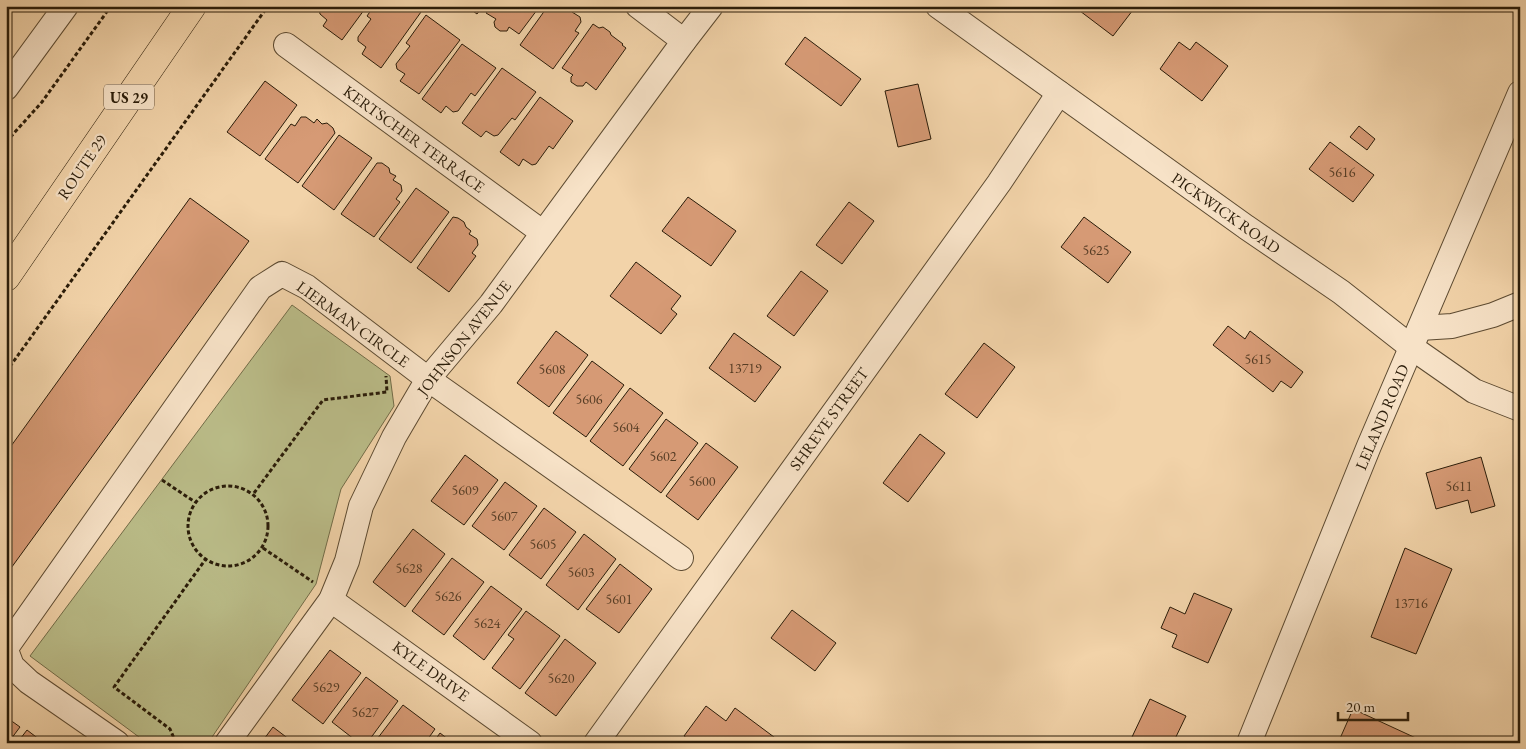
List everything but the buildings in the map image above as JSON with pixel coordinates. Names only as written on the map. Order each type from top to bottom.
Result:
[{"type":"main road","name":"ROUTE 29","points":[[6,277],[192,6]]},
{"type":"street","points":[[6,88],[66,6]]},
{"type":"street","points":[[638,6],[684,40]]},
{"type":"street","name":"JOHNSON AVENUE","points":[[227,743],[324,592],[347,561],[361,506],[394,437],[428,379],[491,304],[542,232],[711,6]]},
{"type":"street","name":"PICKWICK ROAD","points":[[938,6],[1246,227],[1341,292],[1415,337],[1474,391],[1520,410]]},
{"type":"street","name":"KERTSCHER TERRACE","points":[[286,45],[542,232]]},
{"type":"street","name":"SHREVE STREET","points":[[596,743],[993,191],[1059,93]]},
{"type":"street","name":"LELAND ROAD","points":[[1248,743],[1365,456],[1520,93]]},
{"type":"street","name":"LIERMAN CIRCLE","points":[[117,743],[29,682],[12,666],[6,649],[260,288],[282,274],[308,287],[428,379],[681,558]]},
{"type":"street","points":[[1415,337],[1493,315],[1520,304]]},
{"type":"street","name":"KYLE DRIVE","points":[[324,592],[530,743]]},
{"type":"path","points":[[6,142],[42,102],[110,6]]},
{"type":"path","points":[[6,372],[268,6]]},
{"type":"path","points":[[254,493],[323,400],[387,392],[385,370],[397,355]]},
{"type":"path","points":[[162,480],[195,502]]},
{"type":"path","points":[[234,485],[254,493],[267,510],[270,531],[263,548],[245,564],[224,567],[205,560],[190,542],[187,521],[195,502],[212,488],[234,485]]},
{"type":"path","points":[[263,548],[324,592]]},
{"type":"path","points":[[176,743],[170,729],[114,687],[205,560]]},
{"type":"green space","points":[[292,305],[390,376],[394,406],[341,489],[316,584],[208,743],[147,743],[30,656]]}]
